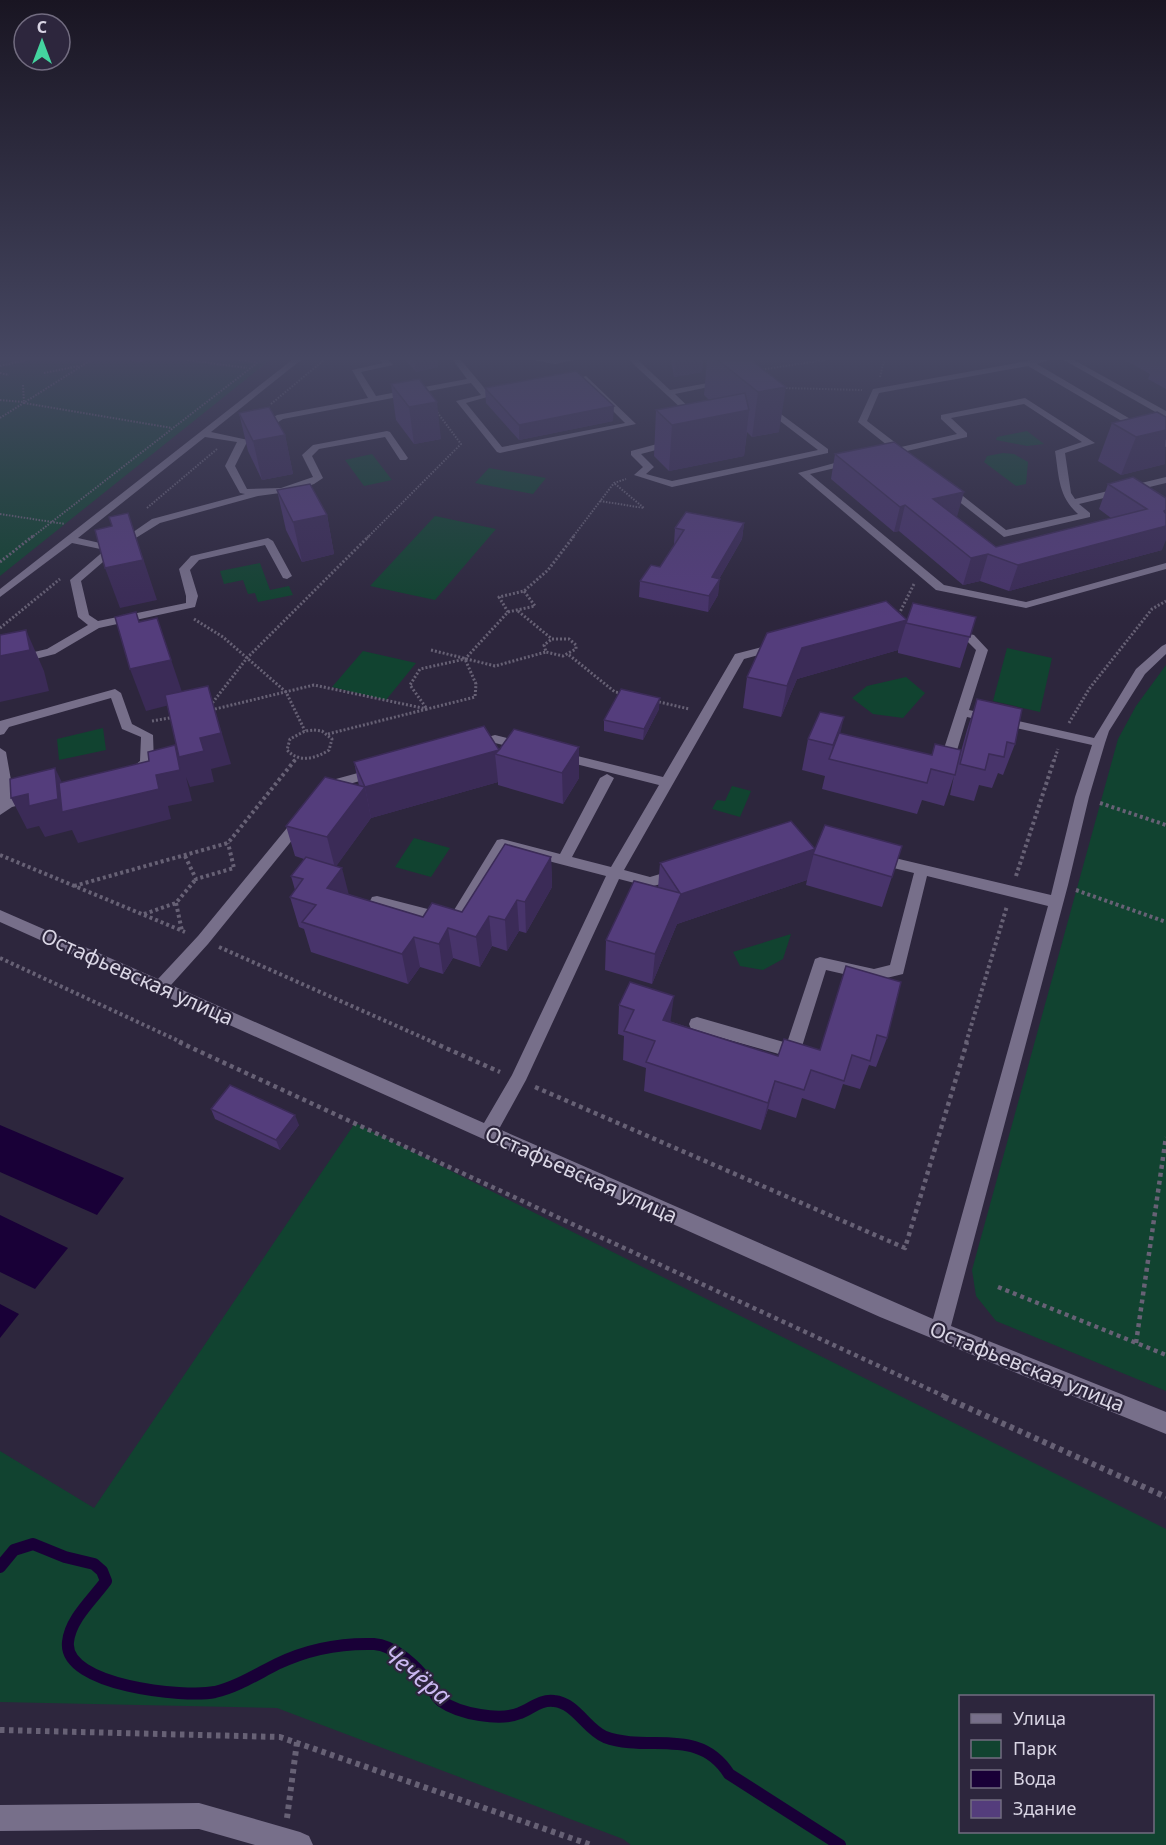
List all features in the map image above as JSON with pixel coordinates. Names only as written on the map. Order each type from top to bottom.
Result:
[{"type":"street","points":[[0,594],[188,446]]},
{"type":"street","points":[[240,446],[230,466],[243,491],[254,495]]},
{"type":"street","points":[[96,625],[84,617],[75,580],[113,549],[156,521],[254,495],[309,484],[318,478],[307,455],[316,447],[321,446]]},
{"type":"street","points":[[395,446],[403,458]]},
{"type":"street","points":[[497,446],[500,450],[520,446]]},
{"type":"street","points":[[639,475],[649,467],[634,453],[661,446]]},
{"type":"street","points":[[639,475],[672,484],[825,451],[819,446]]},
{"type":"street","points":[[894,446],[917,464]]},
{"type":"street","points":[[888,453],[916,446]]},
{"type":"street","points":[[934,478],[1004,534],[1086,515],[1072,503],[1066,493],[1060,451],[1076,446]]},
{"type":"street","points":[[867,458],[803,473],[940,588],[1026,605],[1166,566]]},
{"type":"street","points":[[1072,503],[1166,480]]},
{"type":"street","points":[[1127,490],[1137,497]]},
{"type":"street","points":[[69,539],[113,549]]},
{"type":"street","points":[[0,664],[51,652],[96,625],[191,605],[192,596],[184,569],[195,558],[268,541],[287,576]]},
{"type":"street","points":[[934,764],[945,766],[982,650],[970,638],[938,630]]},
{"type":"street","points":[[487,1133],[518,1080],[614,875],[739,657],[796,642]]},
{"type":"street","points":[[939,1332],[1061,885],[1082,797],[1099,742],[1103,731],[1140,672],[1166,648]]},
{"type":"street","points":[[0,731],[4,724],[115,693],[126,726],[147,735],[147,763],[135,772],[123,775]]},
{"type":"street","points":[[962,712],[1099,742]]},
{"type":"street","points":[[462,748],[495,739],[668,783]]},
{"type":"street","points":[[0,752],[4,807],[43,795]]},
{"type":"street","points":[[160,987],[203,940],[330,785],[385,770]]},
{"type":"street","points":[[563,861],[607,778]]},
{"type":"street","points":[[376,901],[454,922],[502,844],[614,875],[650,882],[692,868]]},
{"type":"street","points":[[866,856],[1056,902]]},
{"type":"street","points":[[697,1024],[793,1051],[820,963],[874,975],[897,970],[922,869]]},
{"type":"street","name":"Остафьевская улица","points":[[0,916],[939,1332],[1166,1423]]},
{"type":"street","points":[[0,1818],[199,1816],[292,1843]]},
{"type":"path","points":[[0,562],[148,446]]},
{"type":"path","points":[[142,512],[221,446]]},
{"type":"path","points":[[427,709],[314,685],[206,712],[247,658],[459,446]]},
{"type":"path","points":[[508,612],[499,597],[524,591],[548,570],[614,483],[639,475]]},
{"type":"path","points":[[600,501],[644,508],[614,483]]},
{"type":"path","points":[[0,514],[50,521]]},
{"type":"path","points":[[895,621],[921,572]]},
{"type":"path","points":[[0,628],[64,576]]},
{"type":"path","points":[[427,709],[410,685],[420,669],[465,659],[508,612],[535,606],[524,591]]},
{"type":"path","points":[[180,609],[223,637],[286,692],[305,731]]},
{"type":"path","points":[[517,610],[552,639]]},
{"type":"path","points":[[431,650],[495,666],[546,652],[556,656],[568,655],[576,649],[573,642],[564,638],[552,639],[544,645],[546,652]]},
{"type":"path","points":[[568,655],[615,692],[626,694]]},
{"type":"path","points":[[328,735],[475,698],[476,684],[465,659]]},
{"type":"path","points":[[649,700],[707,713]]},
{"type":"path","points":[[126,726],[183,716]]},
{"type":"path","points":[[305,731],[322,731],[328,735],[332,745],[322,755],[314,758],[297,758],[287,750],[287,744],[296,734],[305,731]]},
{"type":"path","points":[[74,886],[228,843],[297,758]]},
{"type":"path","points":[[1082,797],[1166,825]]},
{"type":"path","points":[[143,915],[176,903],[196,879],[234,868],[228,843]]},
{"type":"path","points":[[0,855],[203,940],[905,1248]]},
{"type":"path","points":[[185,855],[196,879]]},
{"type":"path","points":[[1061,885],[1166,922]]},
{"type":"path","points":[[176,903],[182,931]]},
{"type":"path","points":[[0,958],[861,1359],[1166,1497]]},
{"type":"path","points":[[1136,1343],[1166,1137]]},
{"type":"path","points":[[998,1287],[1166,1355]]},
{"type":"path","points":[[0,1730],[260,1735],[297,1742],[591,1845]]},
{"type":"path","points":[[292,1843],[297,1742]]},
{"type":"green space","points":[[0,446],[162,446],[0,576]]},
{"type":"green space","points":[[1003,453],[1014,454],[1028,462],[1026,484],[1016,486],[984,462],[987,456]]},
{"type":"green space","points":[[372,454],[392,480],[364,486],[345,460]]},
{"type":"green space","points":[[489,468],[546,478],[533,494],[475,483]]},
{"type":"green space","points":[[435,516],[496,529],[435,600],[370,586]]},
{"type":"green space","points":[[260,563],[270,590],[289,586],[293,595],[258,602],[255,593],[248,594],[243,580],[224,584],[220,571]]},
{"type":"green space","points":[[1007,648],[1052,658],[1040,712],[993,701]]},
{"type":"green space","points":[[363,651],[416,663],[386,700],[332,687]]},
{"type":"green space","points":[[1166,665],[1166,1391],[996,1321],[976,1296],[972,1270],[1118,739],[1136,706]]},
{"type":"green space","points":[[906,677],[925,693],[903,718],[873,714],[852,698],[867,686]]},
{"type":"green space","points":[[103,728],[106,750],[59,760],[57,739]]},
{"type":"green space","points":[[732,786],[751,791],[740,817],[712,809],[717,800],[725,801]]},
{"type":"green space","points":[[414,838],[450,848],[431,877],[395,867]]},
{"type":"green space","points":[[791,934],[783,959],[763,970],[740,966],[733,952]]},
{"type":"green space","points":[[355,1123],[1166,1529],[1166,1845],[631,1845],[623,1839],[277,1708],[0,1702],[0,1451],[94,1508]]},
{"type":"water","points":[[0,1125],[124,1178],[97,1215],[0,1172]]},
{"type":"water","points":[[0,1215],[68,1248],[35,1289],[0,1272]]},
{"type":"water","points":[[0,1304],[19,1314],[0,1338]]},
{"type":"building","points":[[874,446],[900,446],[964,492],[933,499],[996,547],[1147,509],[1108,484],[1133,477],[1166,498],[1166,510],[1164,511],[1166,526],[1018,565],[988,554],[971,558],[905,505],[900,507],[835,454]]},
{"type":"building","points":[[310,484],[327,515],[293,522],[277,490]]},
{"type":"building","points":[[686,512],[744,523],[712,577],[720,579],[709,596],[640,581],[651,565],[660,567],[684,530],[675,528]]},
{"type":"building","points":[[128,513],[143,560],[105,568],[95,530],[112,526],[109,517]]},
{"type":"building","points":[[886,601],[907,620],[802,648],[787,686],[747,677],[767,633]]},
{"type":"building","points":[[913,603],[976,617],[970,637],[906,623]]},
{"type":"building","points":[[136,612],[139,622],[157,618],[171,660],[130,669],[115,617]]},
{"type":"building","points":[[26,630],[30,650],[0,656],[0,635]]},
{"type":"building","points":[[208,686],[221,733],[200,738],[204,751],[179,757],[165,695]]},
{"type":"building","points":[[621,689],[660,698],[644,729],[604,720]]},
{"type":"building","points":[[977,699],[1022,709],[1015,744],[1007,742],[1004,757],[989,754],[985,770],[960,764]]},
{"type":"building","points":[[820,712],[844,717],[833,745],[808,739]]},
{"type":"building","points":[[484,726],[499,750],[365,787],[354,762]]},
{"type":"building","points":[[514,729],[579,747],[562,773],[495,754]]},
{"type":"building","points":[[839,733],[932,755],[935,744],[961,750],[955,775],[931,769],[927,783],[829,759]]},
{"type":"building","points":[[175,745],[180,770],[156,775],[159,789],[62,812],[59,783],[149,761],[148,752]]},
{"type":"building","points":[[55,768],[58,799],[29,806],[28,794],[11,798],[10,779]]},
{"type":"building","points":[[325,777],[365,787],[327,837],[286,826]]},
{"type":"building","points":[[791,821],[815,849],[681,894],[655,954],[606,940],[634,881],[680,893],[660,863]]},
{"type":"building","points":[[825,825],[902,846],[892,877],[813,854]]},
{"type":"building","points":[[505,844],[551,857],[525,902],[517,900],[505,920],[489,916],[476,937],[448,928],[439,944],[414,937],[402,954],[302,922],[316,905],[290,897],[303,879],[291,876],[306,857],[342,868],[327,888],[423,917],[432,903],[462,912]]},
{"type":"building","points":[[846,966],[901,982],[887,1038],[877,1035],[870,1061],[852,1055],[844,1081],[811,1070],[804,1090],[775,1081],[768,1103],[646,1062],[655,1041],[624,1031],[634,1010],[619,1005],[630,982],[674,996],[663,1020],[778,1056],[784,1039],[820,1050]]},
{"type":"building","points":[[230,1085],[295,1115],[276,1140],[211,1109]]},
{"type":"waterway","name":"Чечёра","points":[[0,1567],[14,1550],[33,1544],[65,1557],[94,1564],[102,1571],[106,1581],[77,1617],[68,1642],[72,1657],[85,1669],[104,1679],[128,1686],[179,1693],[215,1692],[239,1684],[288,1659],[312,1651],[349,1645],[382,1645],[411,1664],[428,1682],[439,1699],[459,1710],[495,1717],[515,1715],[545,1701],[554,1701],[569,1706],[605,1737],[639,1743],[688,1745],[703,1750],[717,1759],[729,1774],[840,1845]]}]
